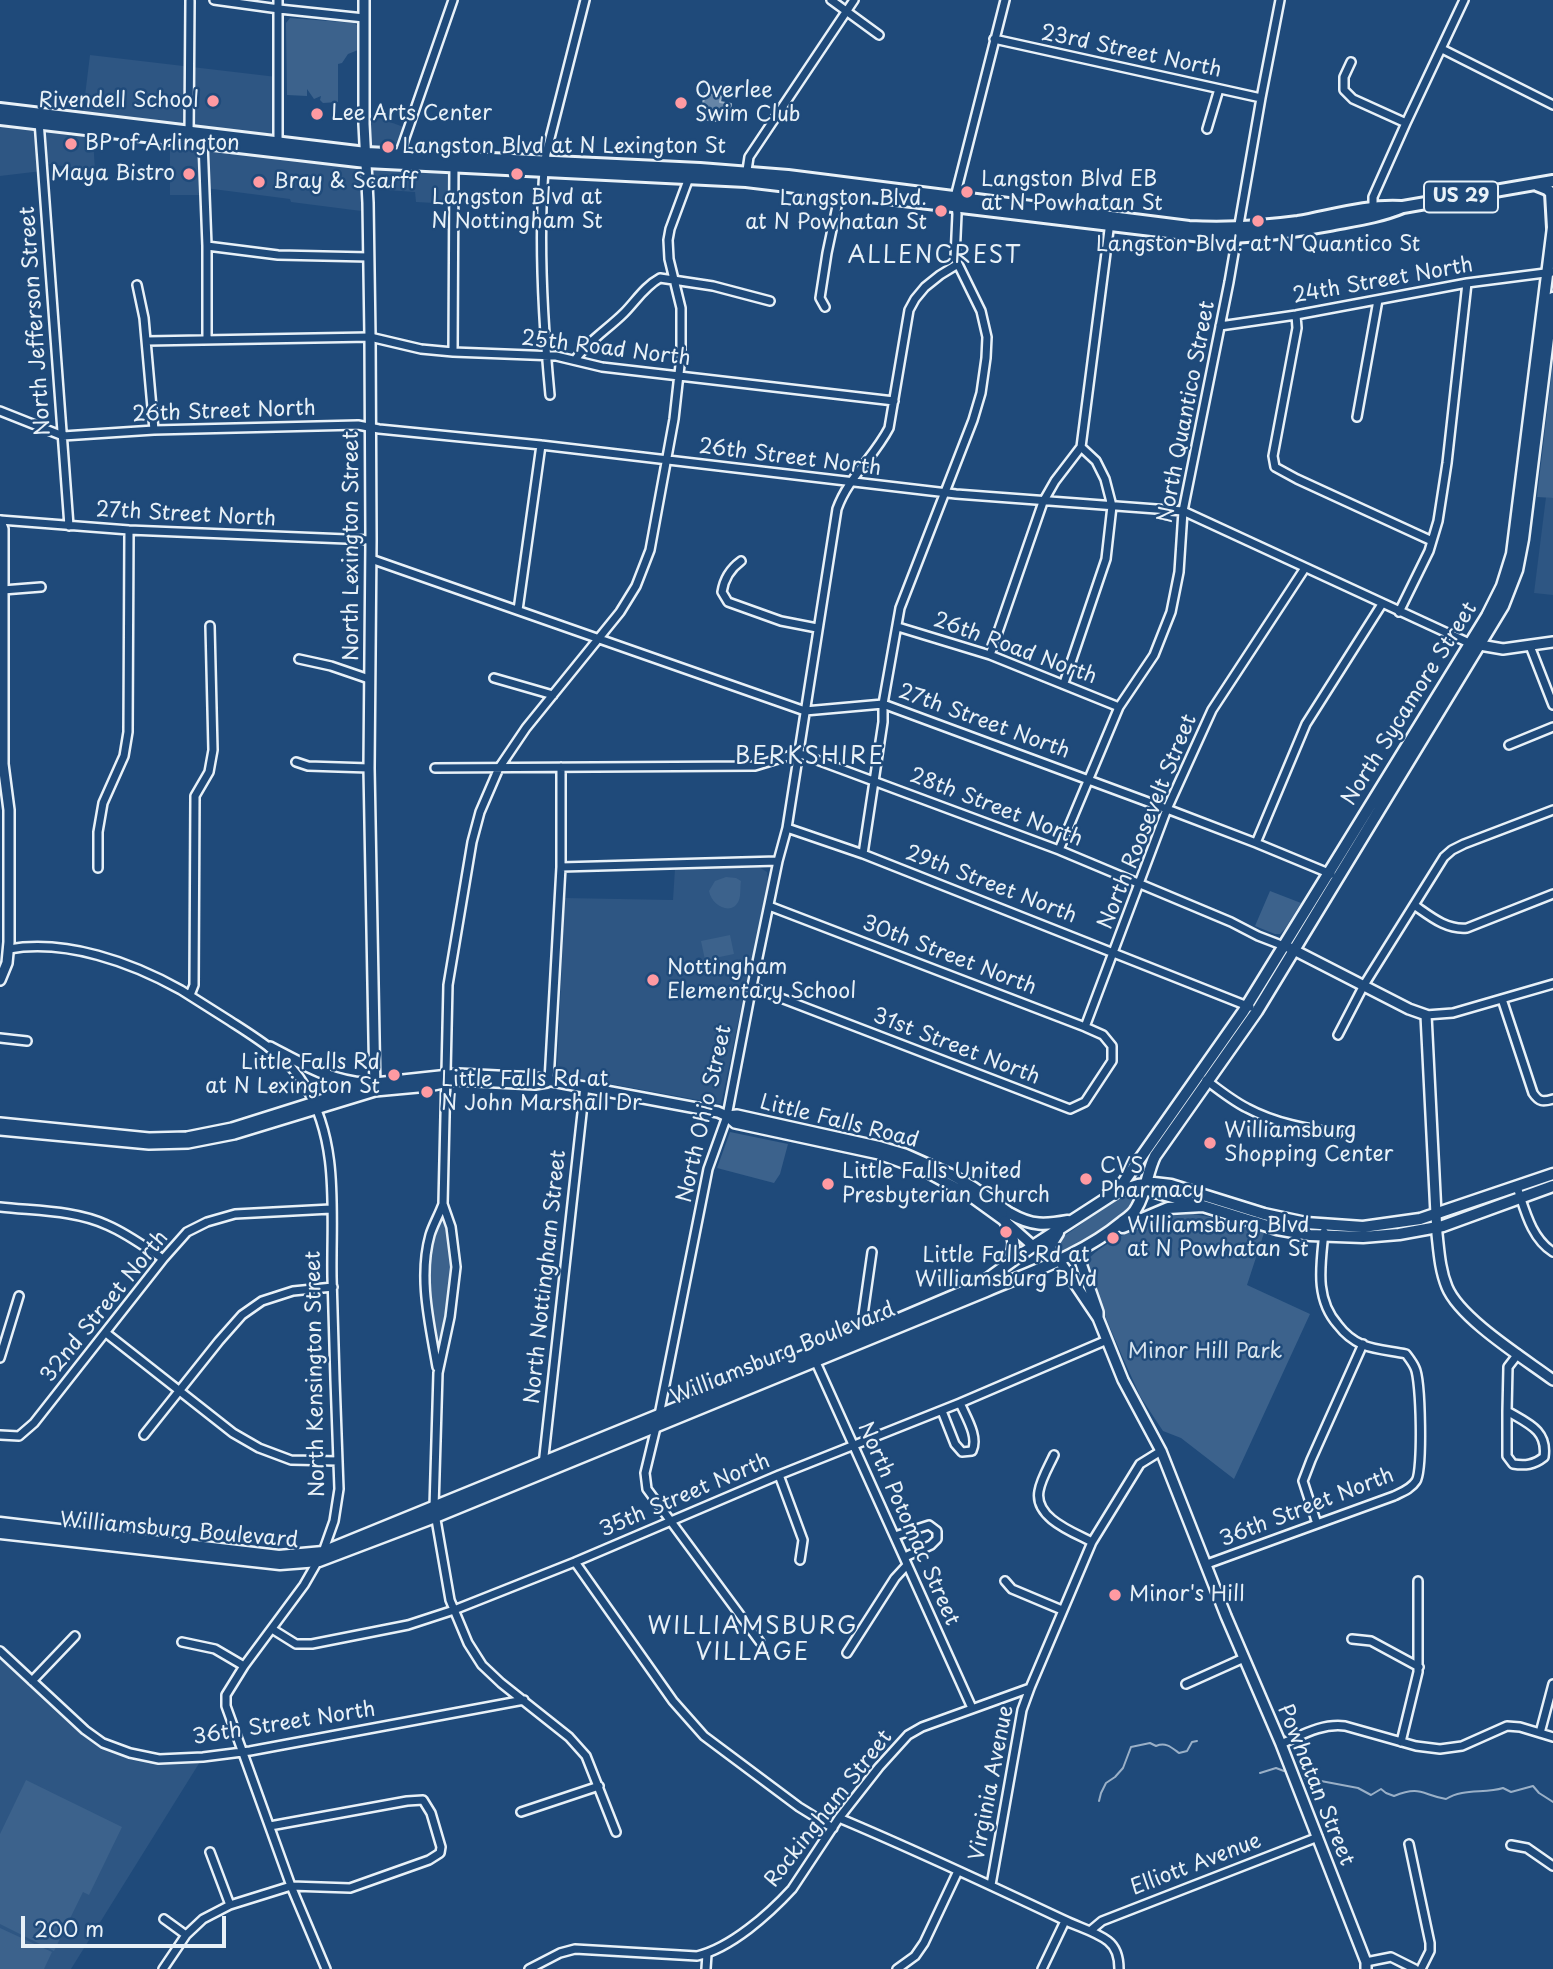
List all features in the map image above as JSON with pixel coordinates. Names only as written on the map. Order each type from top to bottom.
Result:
[{"type":"main road","name":"US 29","points":[[0,109],[39,119],[366,158],[746,176],[1110,222],[1189,236],[1277,234],[1373,212],[1385,215],[1404,207],[1553,181]]},
{"type":"main road","name":"US 29","points":[[0,120],[39,119]]},
{"type":"main road","name":"US 29","points":[[746,176],[839,192],[956,202]]},
{"type":"main road","points":[[1534,184],[1551,193],[1553,228]]},
{"type":"main road","name":"North Sycamore Street","points":[[1118,1191],[1150,1145],[1257,1011],[1328,873],[1474,644],[1505,579],[1512,554],[1550,272],[1553,228]]},
{"type":"main road","name":"North Sycamore Street","points":[[1474,644],[1503,606],[1517,570],[1553,298]]},
{"type":"main road","name":"North Sycamore Street","points":[[1143,1186],[1155,1156],[1247,1005],[1339,879],[1450,683]]},
{"type":"main road","name":"North Sycamore Street","points":[[1143,1186],[1139,1172],[1150,1145]]},
{"type":"main road","points":[[1155,1156],[1157,1175],[1171,1185]]},
{"type":"main road","name":"Williamsburg Boulevard","points":[[867,1335],[979,1284],[1118,1191],[1143,1186],[1171,1185],[1273,1216],[1306,1223],[1363,1227],[1436,1214],[1553,1174]]},
{"type":"main road","points":[[1143,1186],[1277,1229],[1323,1236],[1363,1237],[1437,1227],[1553,1186]]},
{"type":"main road","name":"Williamsburg Boulevard","points":[[544,1467],[656,1427],[867,1335],[1055,1257],[1077,1252],[1110,1233],[1135,1211],[1143,1186]]},
{"type":"main road","points":[[1110,1233],[1168,1208],[1200,1205]]},
{"type":"main road","points":[[1007,1265],[1014,1238],[1008,1218],[1045,1225],[1072,1221]]},
{"type":"main road","points":[[1055,1257],[1051,1246],[1060,1229]]},
{"type":"main road","name":"Williamsburg Boulevard","points":[[0,1533],[280,1563],[321,1556],[544,1467],[659,1415],[813,1358]]},
{"type":"main road","name":"Williamsburg Boulevard","points":[[0,1523],[279,1556],[321,1556]]},
{"type":"street","points":[[189,137],[190,0]]},
{"type":"street","points":[[214,0],[364,18]]},
{"type":"street","points":[[278,0],[278,148]]},
{"type":"street","name":"North Lexington Street","points":[[364,0],[370,337],[369,768],[375,1087]]},
{"type":"street","points":[[398,160],[453,0]]},
{"type":"street","points":[[550,395],[542,268],[544,166],[586,0]]},
{"type":"street","points":[[831,0],[879,34]]},
{"type":"street","points":[[746,176],[749,157],[854,0]]},
{"type":"street","points":[[863,854],[883,722],[883,704],[900,608],[977,408],[987,334],[981,311],[955,254],[956,202],[1005,0]]},
{"type":"street","name":"North Quantico Street","points":[[1059,850],[1119,707],[1154,655],[1171,612],[1179,572],[1183,511],[1280,0]]},
{"type":"street","points":[[1373,212],[1373,197],[1464,0]]},
{"type":"street","name":"23rd Street North","points":[[994,39],[1261,98]]},
{"type":"street","points":[[1442,49],[1553,105]]},
{"type":"street","points":[[1351,62],[1344,77],[1344,90],[1353,99],[1406,123]]},
{"type":"street","points":[[1207,129],[1220,89]]},
{"type":"street","name":"North Jefferson Street","points":[[39,119],[69,526]]},
{"type":"street","points":[[202,139],[206,339]]},
{"type":"street","points":[[453,352],[454,162]]},
{"type":"street","points":[[438,1373],[450,1317],[456,1267],[451,1227],[443,1204],[448,985],[472,842],[480,812],[499,768],[620,612],[636,586],[650,550],[674,419],[679,375],[679,296],[668,240],[691,173]]},
{"type":"street","points":[[825,307],[820,298],[839,192]]},
{"type":"street","points":[[990,655],[1043,502],[1081,447],[1110,222]]},
{"type":"street","points":[[206,246],[278,254],[369,257]]},
{"type":"street","name":"North Ohio Street","points":[[760,1642],[647,1489],[646,1473],[708,1169],[727,1116],[787,828],[836,511],[844,492],[886,433],[891,421],[909,310],[925,288],[958,264]]},
{"type":"street","name":"24th Street North","points":[[1220,326],[1296,315],[1467,283],[1550,272]]},
{"type":"street","points":[[575,360],[582,350],[660,278],[732,290],[770,301]]},
{"type":"street","points":[[1399,612],[1429,551],[1438,521],[1467,283]]},
{"type":"street","points":[[137,285],[147,341],[154,430]]},
{"type":"street","points":[[1357,417],[1378,300]]},
{"type":"street","points":[[1296,315],[1297,328],[1273,456],[1275,467],[1432,541]]},
{"type":"street","name":"25th Road North","points":[[147,341],[370,337],[421,349],[546,355],[602,367],[894,401]]},
{"type":"street","name":"26th Street North","points":[[0,411],[63,436],[154,430],[358,425],[945,493],[1183,511],[1474,644],[1500,649],[1553,642]]},
{"type":"street","points":[[518,610],[541,445]]},
{"type":"street","points":[[1064,683],[1106,559],[1112,506],[1105,479],[1096,461],[1081,447]]},
{"type":"street","points":[[0,521],[3,529],[4,590],[3,764],[10,832],[4,950],[7,962],[0,980]]},
{"type":"street","name":"27th Street North","points":[[0,521],[129,530],[371,540]]},
{"type":"street","points":[[98,868],[98,832],[103,803],[124,756],[128,732],[129,530]]},
{"type":"street","name":"27th Street North","points":[[371,559],[804,711],[883,704],[1256,843],[1339,879]]},
{"type":"street","points":[[741,561],[731,569],[724,582],[723,595],[729,602],[781,621],[817,628]]},
{"type":"street","name":"North Roosevelt Street","points":[[1085,1027],[1167,809],[1212,710],[1305,568]]},
{"type":"street","points":[[4,590],[41,587]]},
{"type":"street","points":[[1256,843],[1306,724],[1382,604]]},
{"type":"street","points":[[190,995],[194,985],[195,796],[209,772],[213,750],[210,626]]},
{"type":"street","name":"26th Road North","points":[[898,627],[990,655],[1119,707]]},
{"type":"street","points":[[1531,646],[1553,705]]},
{"type":"street","points":[[299,659],[369,679]]},
{"type":"street","points":[[494,678],[553,695]]},
{"type":"street","points":[[1509,745],[1553,726]]},
{"type":"street","points":[[435,768],[755,766],[798,753]]},
{"type":"street","name":"28th Street North","points":[[798,753],[1059,850],[1290,948]]},
{"type":"street","points":[[296,762],[308,766],[369,768]]},
{"type":"street","points":[[549,1082],[561,867],[561,767]]},
{"type":"street","points":[[1338,1035],[1364,985],[1437,866],[1448,853],[1464,844],[1553,810]]},
{"type":"street","name":"29th Street North","points":[[787,828],[863,854],[1257,1011]]},
{"type":"street","points":[[561,867],[778,861]]},
{"type":"street","points":[[1413,905],[1452,928],[1461,929],[1553,894]]},
{"type":"street","name":"30th Street North","points":[[769,906],[1085,1027],[1103,1035],[1112,1046]]},
{"type":"street","points":[[4,950],[40,947],[69,950],[118,962],[155,975],[270,1047],[312,1069],[346,1082],[375,1087]]},
{"type":"street","points":[[1290,948],[1409,1009],[1426,1015],[1448,1015],[1553,984]]},
{"type":"street","name":"31st Street North","points":[[752,987],[1070,1109],[1085,1101],[1100,1082],[1112,1061],[1112,1046]]},
{"type":"street","points":[[1502,999],[1533,1093],[1539,1100],[1550,1100]]},
{"type":"street","points":[[1426,1015],[1437,1227],[1440,1264],[1448,1290],[1465,1311],[1553,1380]]},
{"type":"street","points":[[0,1038],[27,1041]]},
{"type":"street","points":[[270,1047],[297,1074],[315,1105]]},
{"type":"street","points":[[1204,1078],[1257,1113],[1300,1127],[1338,1133]]},
{"type":"street","name":"Little Falls Road","points":[[315,1105],[375,1087],[429,1087],[445,1079],[535,1084],[549,1082],[585,1086],[718,1112],[735,1123],[879,1154],[903,1162],[947,1182],[1008,1218],[1033,1246],[1055,1257]]},
{"type":"street","name":"North Nottingham Street","points":[[544,1467],[585,1086]]},
{"type":"street","points":[[0,1122],[168,1138],[211,1133],[315,1105]]},
{"type":"street","points":[[0,1130],[169,1145],[212,1140],[315,1105]]},
{"type":"street","name":"North Kensington Street","points":[[315,1105],[327,1141],[331,1173],[339,1489],[334,1521],[321,1556],[312,1573],[244,1666],[226,1695],[226,1706],[291,1886],[326,1969]]},
{"type":"street","points":[[1517,1186],[1535,1234],[1545,1247],[1553,1252]]},
{"type":"street","points":[[443,1204],[430,1236],[425,1265],[425,1293],[438,1373],[435,1512],[454,1610],[468,1643],[482,1665],[569,1737],[586,1756],[616,1832]]},
{"type":"street","points":[[0,1207],[74,1215],[105,1224],[133,1238],[163,1259]]},
{"type":"street","name":"32nd Street North","points":[[0,1435],[19,1436],[34,1423],[187,1232],[207,1222],[235,1214],[331,1209]]},
{"type":"street","points":[[1317,1524],[1303,1481],[1363,1345],[1340,1328],[1324,1304],[1320,1281],[1324,1225]]},
{"type":"street","points":[[867,1335],[863,1315],[872,1252]]},
{"type":"street","points":[[1077,1252],[1098,1311],[1098,1318]]},
{"type":"street","points":[[1055,1257],[1098,1318]]},
{"type":"street","points":[[144,1435],[242,1315],[262,1301],[293,1291],[333,1287]]},
{"type":"street","points":[[0,1358],[19,1296]]},
{"type":"street","name":"Powhatan Street","points":[[1098,1318],[1127,1388],[1161,1451],[1226,1616],[1281,1744],[1366,1966]]},
{"type":"street","points":[[106,1333],[233,1433],[259,1448],[291,1460],[338,1461]]},
{"type":"street","name":"35th Street North","points":[[271,1629],[296,1644],[312,1644],[408,1625],[454,1610],[1107,1340]]},
{"type":"street","name":"36th Street North","points":[[1207,1564],[1394,1496],[1407,1490],[1418,1480],[1419,1382],[1415,1368],[1406,1354],[1363,1345]]},
{"type":"street","points":[[1507,1411],[1529,1424],[1542,1436],[1546,1446],[1544,1457],[1536,1463],[1513,1464],[1507,1455],[1507,1411],[1508,1367],[1518,1354]]},
{"type":"street","name":"North Potomac Street","points":[[813,1358],[972,1709]]},
{"type":"street","points":[[942,1410],[955,1444],[962,1452],[972,1451],[975,1445],[974,1437],[960,1403]]},
{"type":"street","name":"Virginia Avenue","points":[[991,1885],[1022,1710],[1030,1688],[1092,1542],[1140,1464],[1161,1451]]},
{"type":"street","points":[[1054,1455],[1039,1489],[1038,1502],[1045,1514],[1092,1542]]},
{"type":"street","points":[[779,1475],[803,1540],[800,1560]]},
{"type":"street","points":[[847,1653],[906,1561],[931,1545],[937,1539],[937,1531],[929,1525],[895,1536]]},
{"type":"street","points":[[575,1562],[673,1701],[704,1736],[799,1807],[833,1828]]},
{"type":"street","points":[[1005,1581],[1012,1589],[1062,1611]]},
{"type":"street","points":[[1401,1742],[1419,1667],[1418,1581]]},
{"type":"street","points":[[32,1681],[75,1636]]},
{"type":"street","points":[[1352,1639],[1371,1641],[1419,1667]]},
{"type":"street","points":[[182,1642],[215,1649],[244,1666]]},
{"type":"street","name":"36th Street North","points":[[0,1651],[85,1730],[103,1743],[130,1753],[159,1759],[242,1752],[524,1700]]},
{"type":"street","points":[[1186,1684],[1244,1658]]},
{"type":"street","points":[[1540,1732],[1553,1684]]},
{"type":"street","name":"Rockingham Street","points":[[707,1954],[727,1943],[780,1902],[792,1889],[839,1818],[908,1735],[922,1727],[1030,1688]]},
{"type":"street","points":[[1281,1744],[1314,1730],[1339,1725],[1429,1749],[1451,1748],[1474,1742],[1507,1726],[1553,1737]]},
{"type":"street","points":[[521,1812],[599,1786]]},
{"type":"street","points":[[163,1969],[186,1935],[203,1919],[230,1905],[291,1886],[350,1888],[429,1860],[440,1853],[441,1847],[431,1813],[423,1800],[270,1826]]},
{"type":"street","points":[[839,1818],[1099,1935],[1114,1946],[1119,1969]]},
{"type":"street","name":"Elliott Avenue","points":[[1090,1931],[1102,1920],[1318,1837]]},
{"type":"street","points":[[1409,1844],[1430,1943],[1430,1951],[1421,1969]]},
{"type":"street","points":[[1511,1845],[1527,1849],[1553,1866]]},
{"type":"street","points":[[210,1853],[230,1905]]},
{"type":"street","points":[[897,1969],[915,1956],[924,1943],[958,1871]]},
{"type":"street","points":[[164,1919],[186,1935]]},
{"type":"street","points":[[1042,1969],[1065,1921]]},
{"type":"street","points":[[530,1969],[560,1953],[575,1949],[697,1956],[707,1954],[706,1969]]},
{"type":"street","points":[[1366,1966],[1388,1956],[1415,1969]]},
{"type":"shaded area","points":[[90,55],[277,77],[277,135],[83,112]]},
{"type":"shaded area","points":[[705,93],[721,96],[720,102],[731,104],[729,117],[718,115],[716,121],[700,119]]},
{"type":"shaded area","points":[[369,114],[406,128],[399,150],[368,147]]},
{"type":"shaded area","points":[[0,127],[93,138],[95,171],[42,163],[42,171],[0,176]]},
{"type":"shaded area","points":[[170,145],[366,168],[453,171],[453,204],[416,202],[415,192],[370,189],[369,212],[205,188],[205,195],[170,195]]},
{"type":"shaded area","points":[[1546,497],[1553,498],[1553,595],[1534,593]]},
{"type":"shaded area","name":"Nottingham Elementary School","points":[[759,867],[767,872],[768,880],[721,1104],[559,1074],[557,1070],[565,898],[673,900],[675,869]]},
{"type":"shaded area","points":[[0,1652],[103,1743],[159,1759],[203,1757],[71,1969],[0,1969]]},
{"type":"green space","points":[[290,18],[354,23],[358,26],[358,50],[348,54],[342,63],[338,64],[338,102],[323,103],[321,96],[314,99],[307,89],[307,96],[287,95],[286,23]]},
{"type":"green space","points":[[1553,362],[1553,498],[1537,497]]},
{"type":"green space","points":[[726,877],[741,881],[739,900],[732,908],[718,905],[709,891],[715,881]]},
{"type":"green space","points":[[1270,891],[1301,903],[1280,934],[1255,926]]},
{"type":"green space","points":[[730,935],[734,954],[705,960],[701,941]]},
{"type":"green space","points":[[730,1132],[788,1144],[780,1174],[774,1183],[717,1168]]},
{"type":"green space","points":[[1128,1192],[1136,1197],[1125,1216],[1081,1243],[1055,1251],[1053,1246],[1059,1240]]},
{"type":"green space","name":"Minor Hill Park","points":[[1193,1214],[1227,1220],[1264,1233],[1247,1285],[1310,1314],[1234,1479],[1181,1438],[1163,1431],[1140,1396],[1105,1316],[1087,1262],[1099,1249],[1134,1229],[1165,1217]]},
{"type":"green space","points":[[439,1220],[446,1220],[451,1268],[447,1313],[440,1345],[436,1344],[429,1282],[431,1250]]},
{"type":"green space","points":[[26,1780],[122,1827],[89,1895],[83,1892],[54,1951],[0,1924],[0,1834]]},
{"type":"green space","points":[[0,1928],[52,1952],[44,1969],[0,1969]]},
{"type":"waterway","points":[[1099,1801],[1106,1783],[1123,1768],[1131,1747],[1150,1743],[1156,1746],[1166,1745],[1179,1753],[1187,1751],[1192,1742],[1197,1741]]},
{"type":"waterway","points":[[1260,1773],[1276,1768],[1284,1771]]},
{"type":"waterway","points":[[1305,1778],[1358,1788],[1371,1795],[1381,1789],[1394,1796],[1416,1791],[1446,1799],[1467,1792],[1503,1788],[1511,1792],[1533,1786],[1553,1802]]},
{"type":"place","name":"Rivendell School","points":[[213,101]]},
{"type":"place","name":"Overlee Swim Club","points":[[681,103]]},
{"type":"place","name":"Lee Arts Center","points":[[317,114]]},
{"type":"place","name":"BP of Arlington","points":[[71,144]]},
{"type":"place","name":"Langston Blvd at N Lexington St","points":[[388,147]]},
{"type":"place","name":"Maya Bistro","points":[[189,174]]},
{"type":"place","name":"Langston Blvd at N Nottingham St","points":[[517,174]]},
{"type":"place","name":"Bray & Scarff","points":[[259,182]]},
{"type":"place","name":"Langston Blvd EB at N Powhatan St","points":[[967,192]]},
{"type":"place","name":"Langston Blvd. at N Powhatan St","points":[[941,211]]},
{"type":"place","name":"Langston Blvd. at N Quantico St","points":[[1258,221]]},
{"type":"place","name":"Nottingham Elementary School","points":[[653,980]]},
{"type":"place","name":"Little Falls Rd at N Lexington St","points":[[394,1075]]},
{"type":"place","name":"Little Falls Rd at N John Marshall Dr","points":[[427,1092]]},
{"type":"place","name":"Williamsburg Shopping Center","points":[[1210,1143]]},
{"type":"place","name":"CVS Pharmacy","points":[[1086,1179]]},
{"type":"place","name":"Little Falls United Presbyterian Church","points":[[828,1184]]},
{"type":"place","name":"Little Falls Rd at Williamsburg Blvd","points":[[1006,1232]]},
{"type":"place","name":"Williamsburg Blvd at N Powhatan St","points":[[1113,1238]]},
{"type":"place","name":"Minor's Hill","points":[[1115,1595]]},
{"type":"district","name":"ALLENCREST","points":[[935,257]]},
{"type":"district","name":"BERKSHIRE","points":[[810,758]]},
{"type":"district","name":"WILLIAMSBURG VILLAGE","points":[[753,1641]]}]
